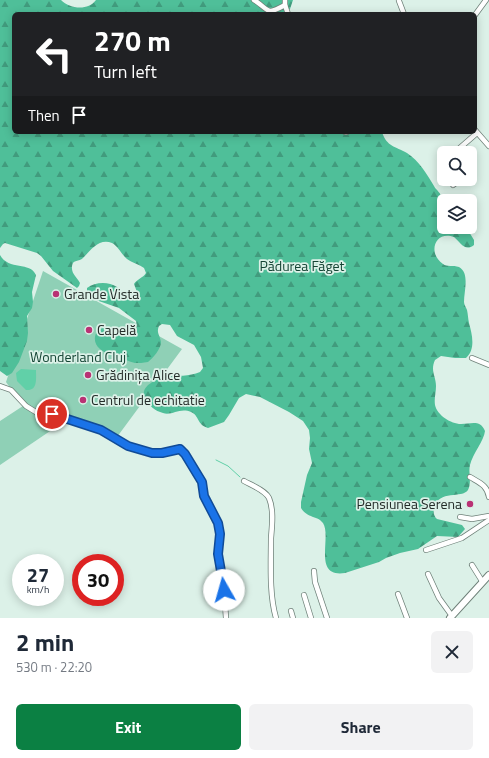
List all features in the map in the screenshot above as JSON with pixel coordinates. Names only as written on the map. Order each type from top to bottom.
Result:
[{"type":"main road","points":[[451,617],[489,574]]},
{"type":"street","points":[[254,0],[270,12],[285,2],[288,12]]},
{"type":"street","points":[[477,12],[486,0]]},
{"type":"street","points":[[399,1],[403,12]]},
{"type":"street","points":[[477,133],[489,146]]},
{"type":"street","points":[[461,146],[474,134]]},
{"type":"street","points":[[472,358],[489,365]]},
{"type":"street","points":[[0,386],[11,390],[26,406],[44,417],[47,418],[52,414],[101,430],[128,446],[152,453],[162,453],[180,449],[185,454],[202,482],[204,496],[218,523],[220,534],[218,554],[226,618]]},
{"type":"street","points":[[470,477],[488,490],[489,497]]},
{"type":"street","points":[[244,481],[266,494],[269,498],[272,516],[272,593],[276,618]]},
{"type":"street","points":[[460,517],[472,519],[489,516]]},
{"type":"street","points":[[426,550],[462,538],[489,520]]},
{"type":"street","points":[[472,565],[482,581]]},
{"type":"street","points":[[314,571],[315,582],[327,618]]},
{"type":"street","points":[[428,574],[439,598],[451,617]]},
{"type":"street","points":[[398,594],[407,618]]},
{"type":"street","points":[[304,595],[311,618]]},
{"type":"street","points":[[291,611],[293,618]]},
{"type":"green space","name":"Pădurea Făget","points":[[0,0],[61,0],[69,5],[79,8],[93,4],[96,0],[293,0],[290,9],[283,12],[12,12],[12,134],[383,134],[386,141],[392,146],[407,153],[422,168],[439,194],[437,194],[437,234],[470,234],[474,240],[474,245],[468,248],[463,246],[454,237],[442,237],[435,244],[434,249],[438,259],[443,264],[459,267],[464,273],[466,283],[464,303],[467,310],[472,341],[471,350],[466,358],[441,356],[435,360],[433,370],[436,382],[436,409],[449,421],[457,424],[478,424],[483,427],[485,431],[483,439],[473,456],[470,465],[470,484],[468,490],[465,493],[441,498],[434,508],[434,514],[437,519],[462,525],[465,529],[458,537],[437,536],[418,549],[400,553],[379,562],[345,573],[335,573],[329,569],[326,563],[326,537],[323,523],[307,514],[301,508],[307,475],[312,463],[309,449],[309,430],[303,421],[260,397],[246,394],[239,398],[224,422],[208,428],[204,427],[194,413],[191,412],[183,410],[166,414],[157,411],[150,406],[145,398],[144,390],[154,381],[162,378],[192,375],[200,372],[203,368],[201,357],[194,345],[177,336],[170,325],[162,324],[159,326],[158,330],[161,342],[160,348],[148,362],[135,363],[104,352],[95,343],[95,336],[99,330],[103,328],[110,328],[130,337],[136,332],[136,321],[119,308],[93,299],[87,291],[87,288],[94,284],[106,283],[117,287],[126,296],[132,298],[135,297],[137,292],[134,284],[146,273],[144,268],[127,259],[112,243],[99,243],[83,258],[75,261],[72,266],[72,271],[80,283],[77,288],[53,271],[37,253],[5,243],[0,248]]},
{"type":"green space","points":[[0,255],[9,263],[29,268],[36,275],[32,292],[32,308],[27,316],[27,341],[19,362],[12,373],[7,376],[0,371]]},
{"type":"green space","name":"Wonderland Cluj","points":[[43,271],[182,349],[117,437],[58,411],[53,422],[59,425],[0,465],[0,421],[23,406],[6,382]]},
{"type":"shaded area","points":[[21,369],[36,370],[36,384],[33,389],[26,390],[17,381],[16,373]]},
{"type":"waterway","points":[[216,460],[228,466],[240,477]]},
{"type":"place","name":"Grande Vista","points":[[56,294]]},
{"type":"place","name":"Capelă","points":[[89,330]]},
{"type":"place","name":"Grădinița Alice","points":[[88,375]]},
{"type":"place","name":"Centrul de echitatie","points":[[83,400]]},
{"type":"place","name":"Pensiunea Serena","points":[[470,504]]},
{"type":"route","points":[[52,414],[101,430],[128,446],[152,453],[162,453],[180,449],[185,454],[202,482],[204,496],[218,523],[220,534],[218,554],[224,590]]}]
